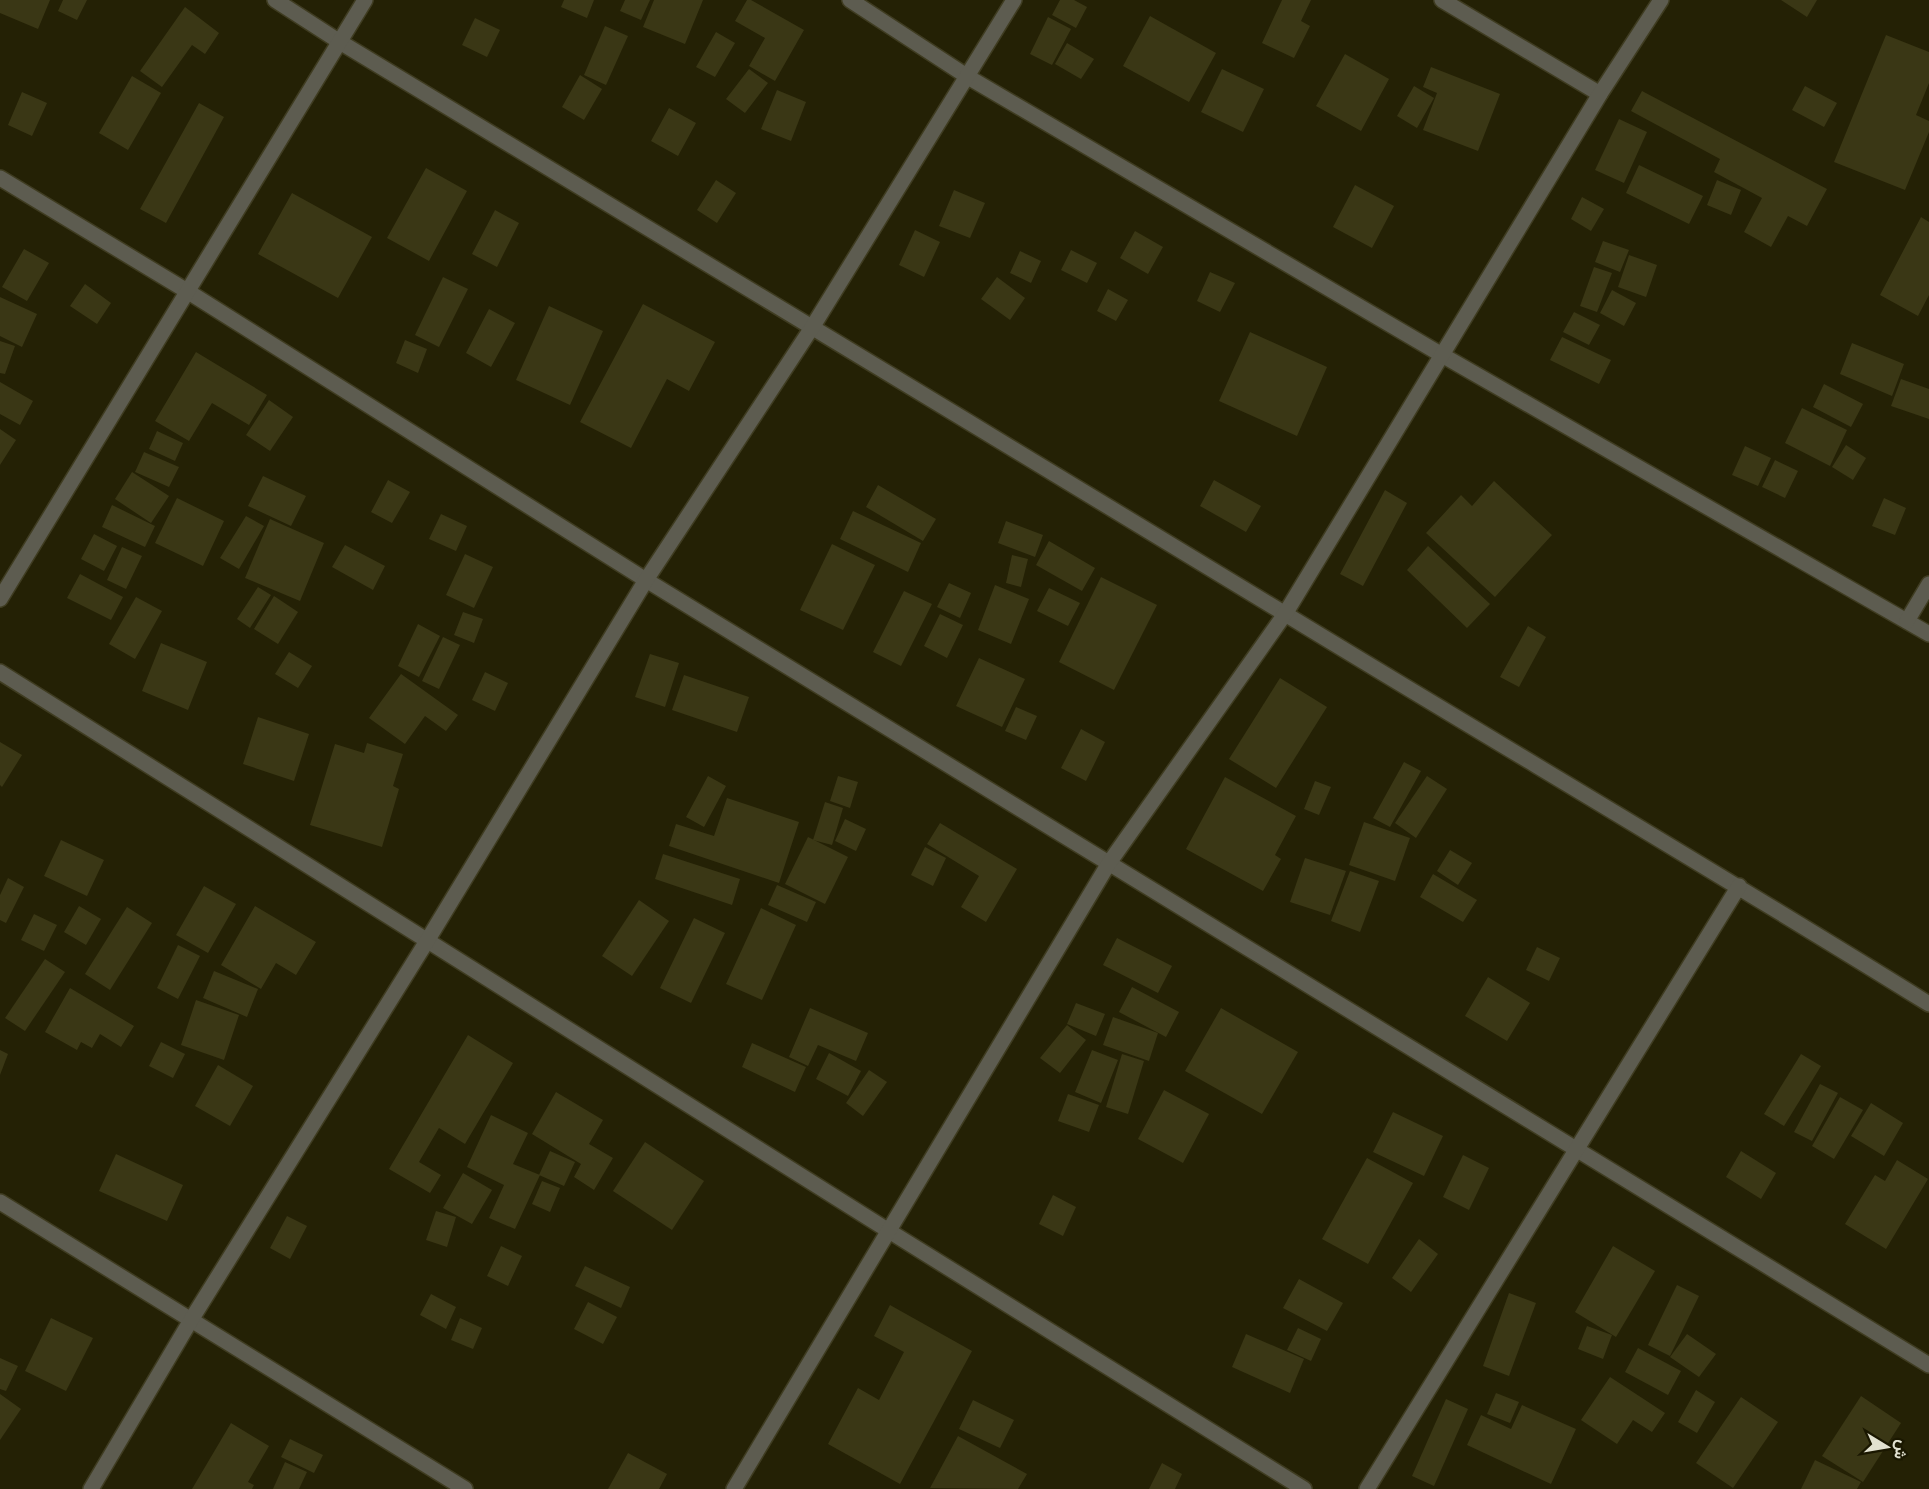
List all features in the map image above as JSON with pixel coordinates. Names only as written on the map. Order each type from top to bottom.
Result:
[{"type":"street","points":[[275,0],[340,42],[813,326],[1285,614],[1739,886],[1929,1004]]},
{"type":"street","points":[[0,598],[365,0]]},
{"type":"street","points":[[850,0],[968,77],[1442,355],[1929,634]]},
{"type":"street","points":[[91,1489],[191,1320],[427,941],[646,580],[813,326],[1014,0]]},
{"type":"street","points":[[1442,0],[1600,94]]},
{"type":"street","points":[[734,1489],[1109,863],[1285,614],[1600,94],[1661,0]]},
{"type":"street","points":[[0,178],[187,291],[646,580],[1929,1365]]},
{"type":"street","points":[[1906,621],[1929,585]]},
{"type":"street","points":[[0,672],[889,1232],[1304,1489]]},
{"type":"street","points":[[1367,1489],[1739,886]]},
{"type":"street","points":[[0,1202],[465,1489]]},
{"type":"building","points":[[0,0],[50,0],[38,29],[0,13]]},
{"type":"building","points":[[63,0],[87,0],[77,20],[58,11]]},
{"type":"building","points":[[564,0],[594,0],[587,18],[561,7]]},
{"type":"building","points":[[625,0],[650,0],[641,20],[620,11]]},
{"type":"building","points":[[654,0],[703,0],[685,44],[643,27]]},
{"type":"building","points":[[747,0],[751,0],[804,30],[775,81],[749,66],[765,38],[735,21]]},
{"type":"building","points":[[1060,0],[1074,0],[1087,7],[1076,28],[1052,15]]},
{"type":"building","points":[[1282,0],[1311,0],[1301,21],[1310,26],[1294,58],[1262,43]]},
{"type":"building","points":[[1781,0],[1817,0],[1807,17]]},
{"type":"building","points":[[185,7],[219,33],[205,54],[192,45],[162,87],[140,71]]},
{"type":"building","points":[[1150,16],[1216,53],[1189,102],[1123,66]]},
{"type":"building","points":[[1048,17],[1071,29],[1052,65],[1030,54]]},
{"type":"building","points":[[475,18],[500,30],[487,57],[462,45]]},
{"type":"building","points":[[605,26],[628,36],[606,85],[584,75]]},
{"type":"building","points":[[716,32],[735,43],[715,77],[696,67]]},
{"type":"building","points":[[1886,35],[1929,52],[1929,83],[1916,115],[1929,121],[1929,132],[1905,190],[1834,162]]},
{"type":"building","points":[[1067,43],[1094,59],[1081,79],[1055,64]]},
{"type":"building","points":[[1345,54],[1389,79],[1361,131],[1316,106]]},
{"type":"building","points":[[1431,67],[1500,94],[1478,151],[1423,130],[1437,93],[1423,87]]},
{"type":"building","points":[[749,69],[768,83],[745,113],[726,99]]},
{"type":"building","points":[[1222,69],[1264,89],[1243,132],[1201,112]]},
{"type":"building","points":[[580,75],[602,89],[584,120],[562,107]]},
{"type":"building","points":[[132,76],[161,93],[128,150],[99,133]]},
{"type":"building","points":[[1414,86],[1434,98],[1417,128],[1397,116]]},
{"type":"building","points":[[1805,86],[1837,103],[1824,127],[1792,110]]},
{"type":"building","points":[[777,90],[806,102],[791,141],[761,129]]},
{"type":"building","points":[[1642,91],[1827,189],[1807,226],[1788,216],[1771,247],[1744,232],[1762,198],[1714,172],[1720,159],[1631,111]]},
{"type":"building","points":[[22,92],[47,103],[32,136],[8,125]]},
{"type":"building","points":[[199,103],[224,117],[166,223],[140,209]]},
{"type":"building","points":[[669,108],[696,123],[678,156],[651,141]]},
{"type":"building","points":[[1619,119],[1647,132],[1624,183],[1595,170]]},
{"type":"building","points":[[1639,165],[1703,196],[1689,224],[1626,193]]},
{"type":"building","points":[[426,168],[467,191],[429,261],[387,238]]},
{"type":"building","points":[[716,180],[736,193],[717,223],[697,210]]},
{"type":"building","points":[[1717,180],[1741,190],[1731,215],[1707,205]]},
{"type":"building","points":[[1355,185],[1394,206],[1372,248],[1333,227]]},
{"type":"building","points":[[954,190],[985,203],[970,238],[939,226]]},
{"type":"building","points":[[292,193],[372,237],[338,298],[258,254]]},
{"type":"building","points":[[1582,197],[1604,209],[1591,231],[1571,219]]},
{"type":"building","points":[[495,210],[519,223],[497,267],[472,254]]},
{"type":"building","points":[[1921,217],[1929,222],[1929,295],[1918,316],[1880,295]]},
{"type":"building","points":[[915,230],[940,242],[924,277],[899,265]]},
{"type":"building","points":[[1135,231],[1163,247],[1148,274],[1120,258]]},
{"type":"building","points":[[1603,241],[1629,250],[1620,272],[1595,262]]},
{"type":"building","points":[[24,249],[49,263],[27,301],[2,287]]},
{"type":"building","points":[[1071,250],[1097,263],[1087,283],[1061,270]]},
{"type":"building","points":[[1020,251],[1041,261],[1031,283],[1010,273]]},
{"type":"building","points":[[1629,255],[1657,265],[1646,297],[1618,287]]},
{"type":"building","points":[[1594,267],[1612,273],[1597,312],[1580,306]]},
{"type":"building","points":[[1210,272],[1235,283],[1220,312],[1197,301]]},
{"type":"building","points":[[443,277],[468,289],[439,347],[415,335]]},
{"type":"building","points":[[997,277],[1025,298],[1010,320],[981,299]]},
{"type":"building","points":[[85,284],[111,303],[97,324],[70,306]]},
{"type":"building","points":[[1108,289],[1128,300],[1116,321],[1097,311]]},
{"type":"building","points":[[1612,290],[1636,303],[1624,326],[1600,313]]},
{"type":"building","points":[[0,297],[37,314],[22,347],[0,336]]},
{"type":"building","points":[[643,304],[715,342],[689,391],[667,379],[631,448],[580,422]]},
{"type":"building","points":[[549,306],[603,331],[570,405],[516,380]]},
{"type":"building","points":[[489,309],[515,323],[491,367],[466,353]]},
{"type":"building","points":[[1574,312],[1600,325],[1589,345],[1563,332]]},
{"type":"building","points":[[1250,332],[1327,367],[1297,436],[1219,401]]},
{"type":"building","points":[[1562,337],[1611,360],[1599,384],[1550,360]]},
{"type":"building","points":[[405,340],[427,349],[418,373],[396,363]]},
{"type":"building","points":[[0,341],[15,346],[5,374],[0,373]]},
{"type":"building","points":[[1852,343],[1904,364],[1892,396],[1840,374]]},
{"type":"building","points":[[196,352],[267,395],[249,425],[212,403],[189,441],[155,421]]},
{"type":"building","points":[[1901,379],[1929,389],[1929,419],[1891,406]]},
{"type":"building","points":[[0,382],[33,401],[20,425],[0,414]]},
{"type":"building","points":[[1824,384],[1863,404],[1851,427],[1813,407]]},
{"type":"building","points":[[269,400],[293,417],[270,451],[246,435]]},
{"type":"building","points":[[1802,408],[1847,430],[1830,466],[1785,443]]},
{"type":"building","points":[[0,429],[16,440],[0,465]]},
{"type":"building","points":[[157,431],[183,443],[175,461],[149,449]]},
{"type":"building","points":[[1846,445],[1866,458],[1853,480],[1832,467]]},
{"type":"building","points":[[1745,446],[1771,458],[1758,486],[1732,475]]},
{"type":"building","points":[[144,452],[179,467],[169,487],[135,472]]},
{"type":"building","points":[[1775,460],[1798,471],[1785,498],[1762,487]]},
{"type":"building","points":[[132,472],[169,496],[151,523],[115,499]]},
{"type":"building","points":[[263,476],[306,496],[291,526],[248,506]]},
{"type":"building","points":[[388,480],[410,492],[392,523],[371,512]]},
{"type":"building","points":[[1214,480],[1261,506],[1246,532],[1200,506]]},
{"type":"building","points":[[1494,481],[1552,535],[1495,597],[1426,533],[1461,495],[1472,506]]},
{"type":"building","points":[[878,485],[936,519],[923,541],[866,507]]},
{"type":"building","points":[[1385,490],[1407,503],[1363,586],[1340,574]]},
{"type":"building","points":[[177,498],[224,521],[203,566],[155,543]]},
{"type":"building","points":[[1884,498],[1906,508],[1895,535],[1872,526]]},
{"type":"building","points":[[112,505],[155,526],[145,547],[102,527]]},
{"type":"building","points":[[853,511],[921,543],[908,572],[840,539]]},
{"type":"building","points":[[441,514],[467,526],[456,551],[429,539]]},
{"type":"building","points":[[246,516],[264,526],[239,569],[220,558]]},
{"type":"building","points":[[270,519],[324,543],[300,601],[245,578]]},
{"type":"building","points":[[1006,521],[1043,535],[1035,557],[998,543]]},
{"type":"building","points":[[94,534],[117,546],[104,571],[81,559]]},
{"type":"building","points":[[1049,541],[1095,568],[1082,591],[1036,565]]},
{"type":"building","points":[[832,544],[875,565],[843,630],[800,610]]},
{"type":"building","points":[[345,545],[385,566],[373,590],[332,567]]},
{"type":"building","points":[[1428,546],[1490,604],[1467,628],[1407,570]]},
{"type":"building","points":[[122,547],[142,556],[126,589],[107,580]]},
{"type":"building","points":[[465,554],[493,567],[474,608],[446,595]]},
{"type":"building","points":[[1012,555],[1028,559],[1021,587],[1006,583]]},
{"type":"building","points":[[80,574],[123,597],[111,620],[67,598]]},
{"type":"building","points":[[1101,577],[1157,605],[1114,690],[1059,662]]},
{"type":"building","points":[[949,583],[971,593],[960,618],[937,607]]},
{"type":"building","points":[[995,585],[1029,599],[1011,644],[978,630]]},
{"type":"building","points":[[258,587],[271,595],[250,628],[237,619]]},
{"type":"building","points":[[1049,588],[1080,603],[1068,626],[1037,611]]},
{"type":"building","points":[[904,591],[932,604],[901,666],[873,652]]},
{"type":"building","points":[[274,596],[298,612],[278,644],[254,629]]},
{"type":"building","points":[[136,597],[162,611],[135,659],[109,644]]},
{"type":"building","points":[[463,612],[483,619],[474,643],[454,635]]},
{"type":"building","points":[[940,614],[963,625],[947,658],[924,646]]},
{"type":"building","points":[[418,624],[440,636],[419,677],[398,666]]},
{"type":"building","points":[[1528,626],[1546,637],[1519,687],[1500,677]]},
{"type":"building","points":[[443,637],[460,645],[439,689],[422,681]]},
{"type":"building","points":[[161,643],[207,662],[188,710],[142,691]]},
{"type":"building","points":[[289,652],[312,666],[298,688],[275,674]]},
{"type":"building","points":[[650,654],[679,663],[665,707],[635,697]]},
{"type":"building","points":[[979,658],[1025,679],[1002,727],[956,706]]},
{"type":"building","points":[[485,672],[508,683],[495,711],[472,700]]},
{"type":"building","points":[[401,674],[458,715],[446,731],[425,716],[405,744],[369,718]]},
{"type":"building","points":[[684,675],[749,697],[737,732],[672,710]]},
{"type":"building","points":[[1280,678],[1327,707],[1276,788],[1229,759]]},
{"type":"building","points":[[1016,707],[1037,716],[1026,740],[1005,731]]},
{"type":"building","points":[[258,717],[309,734],[294,781],[243,764]]},
{"type":"building","points":[[1081,729],[1105,742],[1086,781],[1061,768]]},
{"type":"building","points":[[0,742],[22,755],[2,787],[0,785]]},
{"type":"building","points":[[367,743],[403,754],[393,786],[399,789],[382,847],[310,825],[335,744],[364,753]]},
{"type":"building","points":[[1404,762],[1421,771],[1390,827],[1373,818]]},
{"type":"building","points":[[708,776],[726,786],[704,827],[686,817]]},
{"type":"building","points":[[838,776],[858,782],[850,808],[830,801]]},
{"type":"building","points":[[1427,776],[1447,789],[1416,838],[1395,823]]},
{"type":"building","points":[[1225,777],[1296,816],[1275,855],[1281,859],[1263,891],[1186,849]]},
{"type":"building","points":[[1315,781],[1331,787],[1319,815],[1304,809]]},
{"type":"building","points":[[727,798],[799,822],[779,883],[669,846],[676,824],[714,836]]},
{"type":"building","points":[[825,802],[843,808],[832,845],[813,840]]},
{"type":"building","points":[[845,819],[866,829],[856,851],[835,841]]},
{"type":"building","points":[[1364,822],[1410,838],[1395,881],[1349,865]]},
{"type":"building","points":[[940,823],[1017,869],[986,922],[961,907],[979,876],[927,844]]},
{"type":"building","points":[[808,837],[848,857],[825,904],[785,884]]},
{"type":"building","points":[[61,840],[104,860],[87,896],[44,876]]},
{"type":"building","points":[[925,847],[946,858],[933,886],[911,875]]},
{"type":"building","points":[[1450,850],[1472,863],[1458,885],[1437,871]]},
{"type":"building","points":[[663,854],[740,879],[732,905],[655,879]]},
{"type":"building","points":[[1305,858],[1346,871],[1330,915],[1290,902]]},
{"type":"building","points":[[1350,871],[1379,881],[1360,932],[1331,921]]},
{"type":"building","points":[[1433,874],[1477,900],[1463,922],[1420,897]]},
{"type":"building","points":[[8,878],[24,887],[6,923],[0,920],[0,895]]},
{"type":"building","points":[[777,885],[816,902],[807,922],[768,905]]},
{"type":"building","points":[[204,886],[236,904],[208,953],[176,935]]},
{"type":"building","points":[[639,900],[669,921],[632,976],[602,956]]},
{"type":"building","points":[[79,906],[101,919],[86,945],[64,932]]},
{"type":"building","points":[[255,906],[316,942],[296,975],[276,963],[261,989],[221,965]]},
{"type":"building","points":[[127,907],[152,923],[110,990],[85,974]]},
{"type":"building","points":[[761,908],[796,925],[762,1000],[726,984]]},
{"type":"building","points":[[34,914],[57,925],[44,951],[21,940]]},
{"type":"building","points":[[694,918],[725,933],[691,1003],[660,988]]},
{"type":"building","points":[[1117,938],[1172,966],[1158,993],[1103,965]]},
{"type":"building","points":[[178,945],[200,956],[178,999],[157,988]]},
{"type":"building","points":[[1537,947],[1560,958],[1549,981],[1526,970]]},
{"type":"building","points":[[45,959],[65,972],[25,1031],[5,1018]]},
{"type":"building","points":[[214,971],[258,989],[247,1017],[203,998]]},
{"type":"building","points":[[1488,977],[1530,1003],[1507,1041],[1465,1016]]},
{"type":"building","points":[[1132,987],[1179,1012],[1166,1037],[1119,1012]]},
{"type":"building","points":[[70,988],[134,1026],[121,1047],[100,1034],[92,1048],[81,1042],[77,1050],[45,1032]]},
{"type":"building","points":[[196,1000],[239,1015],[224,1060],[181,1045]]},
{"type":"building","points":[[1076,1003],[1105,1014],[1096,1036],[1067,1024]]},
{"type":"building","points":[[810,1008],[868,1033],[856,1061],[818,1045],[808,1066],[789,1057]]},
{"type":"building","points":[[1221,1008],[1298,1052],[1262,1114],[1185,1071]]},
{"type":"building","points":[[1113,1017],[1158,1033],[1149,1061],[1103,1045]]},
{"type":"building","points":[[1067,1025],[1086,1040],[1060,1073],[1040,1058]]},
{"type":"building","points":[[468,1035],[513,1063],[465,1144],[439,1128],[419,1162],[441,1175],[430,1193],[389,1169]]},
{"type":"building","points":[[161,1042],[185,1054],[173,1078],[149,1066]]},
{"type":"building","points":[[752,1043],[806,1067],[795,1092],[742,1067]]},
{"type":"building","points":[[0,1050],[8,1054],[0,1075]]},
{"type":"building","points":[[1092,1050],[1118,1060],[1101,1103],[1075,1092]]},
{"type":"building","points":[[829,1053],[861,1071],[848,1096],[816,1079]]},
{"type":"building","points":[[1122,1054],[1144,1061],[1128,1114],[1106,1107]]},
{"type":"building","points":[[1801,1054],[1821,1066],[1784,1126],[1764,1114]]},
{"type":"building","points":[[218,1065],[253,1086],[230,1126],[195,1106]]},
{"type":"building","points":[[869,1070],[887,1082],[863,1116],[846,1103]]},
{"type":"building","points":[[1820,1084],[1838,1093],[1812,1141],[1794,1132]]},
{"type":"building","points":[[1164,1090],[1209,1114],[1183,1163],[1138,1139]]},
{"type":"building","points":[[556,1092],[603,1120],[589,1144],[613,1158],[594,1190],[574,1177],[581,1164],[532,1134]]},
{"type":"building","points":[[1068,1094],[1099,1105],[1089,1132],[1058,1121]]},
{"type":"building","points":[[1840,1097],[1863,1110],[1834,1159],[1812,1146]]},
{"type":"building","points":[[1871,1103],[1903,1123],[1884,1156],[1851,1136]]},
{"type":"building","points":[[1393,1112],[1443,1136],[1424,1176],[1373,1152]]},
{"type":"building","points":[[491,1115],[528,1133],[513,1164],[540,1175],[515,1229],[489,1218],[504,1185],[467,1167]]},
{"type":"building","points":[[645,1142],[704,1181],[672,1230],[613,1191]]},
{"type":"building","points":[[550,1151],[575,1162],[564,1186],[539,1175]]},
{"type":"building","points":[[1741,1151],[1776,1173],[1761,1199],[1726,1177]]},
{"type":"building","points":[[116,1154],[183,1185],[167,1221],[99,1191]]},
{"type":"building","points":[[1463,1155],[1489,1168],[1469,1210],[1443,1197]]},
{"type":"building","points":[[1367,1158],[1413,1183],[1368,1264],[1322,1239]]},
{"type":"building","points":[[1897,1160],[1928,1179],[1886,1249],[1845,1224],[1875,1175],[1885,1181]]},
{"type":"building","points":[[463,1173],[492,1190],[472,1224],[443,1208]]},
{"type":"building","points":[[542,1181],[560,1188],[550,1212],[532,1204]]},
{"type":"building","points":[[1053,1195],[1076,1207],[1063,1236],[1039,1224]]},
{"type":"building","points":[[436,1211],[456,1217],[447,1247],[426,1240]]},
{"type":"building","points":[[287,1216],[307,1226],[290,1259],[270,1248]]},
{"type":"building","points":[[1419,1239],[1438,1254],[1411,1292],[1392,1278]]},
{"type":"building","points":[[501,1246],[522,1256],[508,1286],[487,1276]]},
{"type":"building","points":[[1613,1246],[1655,1271],[1616,1337],[1575,1312]]},
{"type":"building","points":[[585,1266],[630,1287],[621,1308],[575,1286]]},
{"type":"building","points":[[1299,1279],[1343,1303],[1327,1331],[1283,1308]]},
{"type":"building","points":[[1677,1285],[1699,1296],[1670,1356],[1648,1345]]},
{"type":"building","points":[[1509,1293],[1536,1303],[1509,1376],[1483,1366]]},
{"type":"building","points":[[431,1294],[456,1307],[446,1329],[420,1315]]},
{"type":"building","points":[[588,1302],[617,1317],[603,1344],[574,1329]]},
{"type":"building","points":[[890,1305],[972,1351],[900,1484],[828,1444],[858,1388],[879,1400],[904,1352],[874,1336]]},
{"type":"building","points":[[51,1318],[93,1338],[66,1391],[25,1371]]},
{"type":"building","points":[[460,1318],[482,1328],[473,1349],[451,1340]]},
{"type":"building","points":[[1587,1326],[1612,1335],[1603,1359],[1578,1349]]},
{"type":"building","points":[[1298,1328],[1321,1339],[1311,1361],[1287,1350]]},
{"type":"building","points":[[1246,1334],[1304,1359],[1290,1393],[1232,1367]]},
{"type":"building","points":[[1687,1334],[1716,1354],[1699,1377],[1670,1357]]},
{"type":"building","points":[[1638,1348],[1681,1371],[1668,1395],[1625,1372]]},
{"type":"building","points":[[0,1358],[18,1366],[6,1391],[0,1389]]},
{"type":"building","points":[[1610,1377],[1665,1413],[1652,1432],[1633,1420],[1617,1444],[1581,1420]]},
{"type":"building","points":[[1696,1390],[1715,1402],[1697,1433],[1678,1422]]},
{"type":"building","points":[[1496,1393],[1519,1402],[1510,1423],[1487,1414]]},
{"type":"building","points":[[0,1394],[21,1409],[0,1440]]},
{"type":"building","points":[[1861,1396],[1901,1423],[1863,1482],[1822,1456]]},
{"type":"building","points":[[1741,1397],[1778,1422],[1733,1488],[1696,1463]]},
{"type":"building","points":[[1446,1399],[1468,1409],[1434,1486],[1412,1476]]},
{"type":"building","points":[[973,1400],[1014,1420],[1000,1448],[959,1429]]},
{"type":"building","points":[[1522,1405],[1576,1429],[1551,1484],[1467,1445],[1481,1415],[1511,1429]]},
{"type":"building","points":[[231,1423],[269,1446],[248,1482],[254,1485],[252,1489],[192,1489]]},
{"type":"building","points":[[958,1436],[1027,1474],[1018,1489],[930,1488]]},
{"type":"building","points":[[290,1439],[323,1455],[314,1473],[281,1457]]},
{"type":"building","points":[[628,1453],[667,1474],[659,1489],[608,1489]]},
{"type":"building","points":[[1815,1460],[1861,1482],[1857,1489],[1801,1489]]},
{"type":"building","points":[[285,1462],[307,1472],[299,1489],[273,1489]]},
{"type":"building","points":[[1162,1463],[1182,1474],[1175,1489],[1149,1489]]}]
